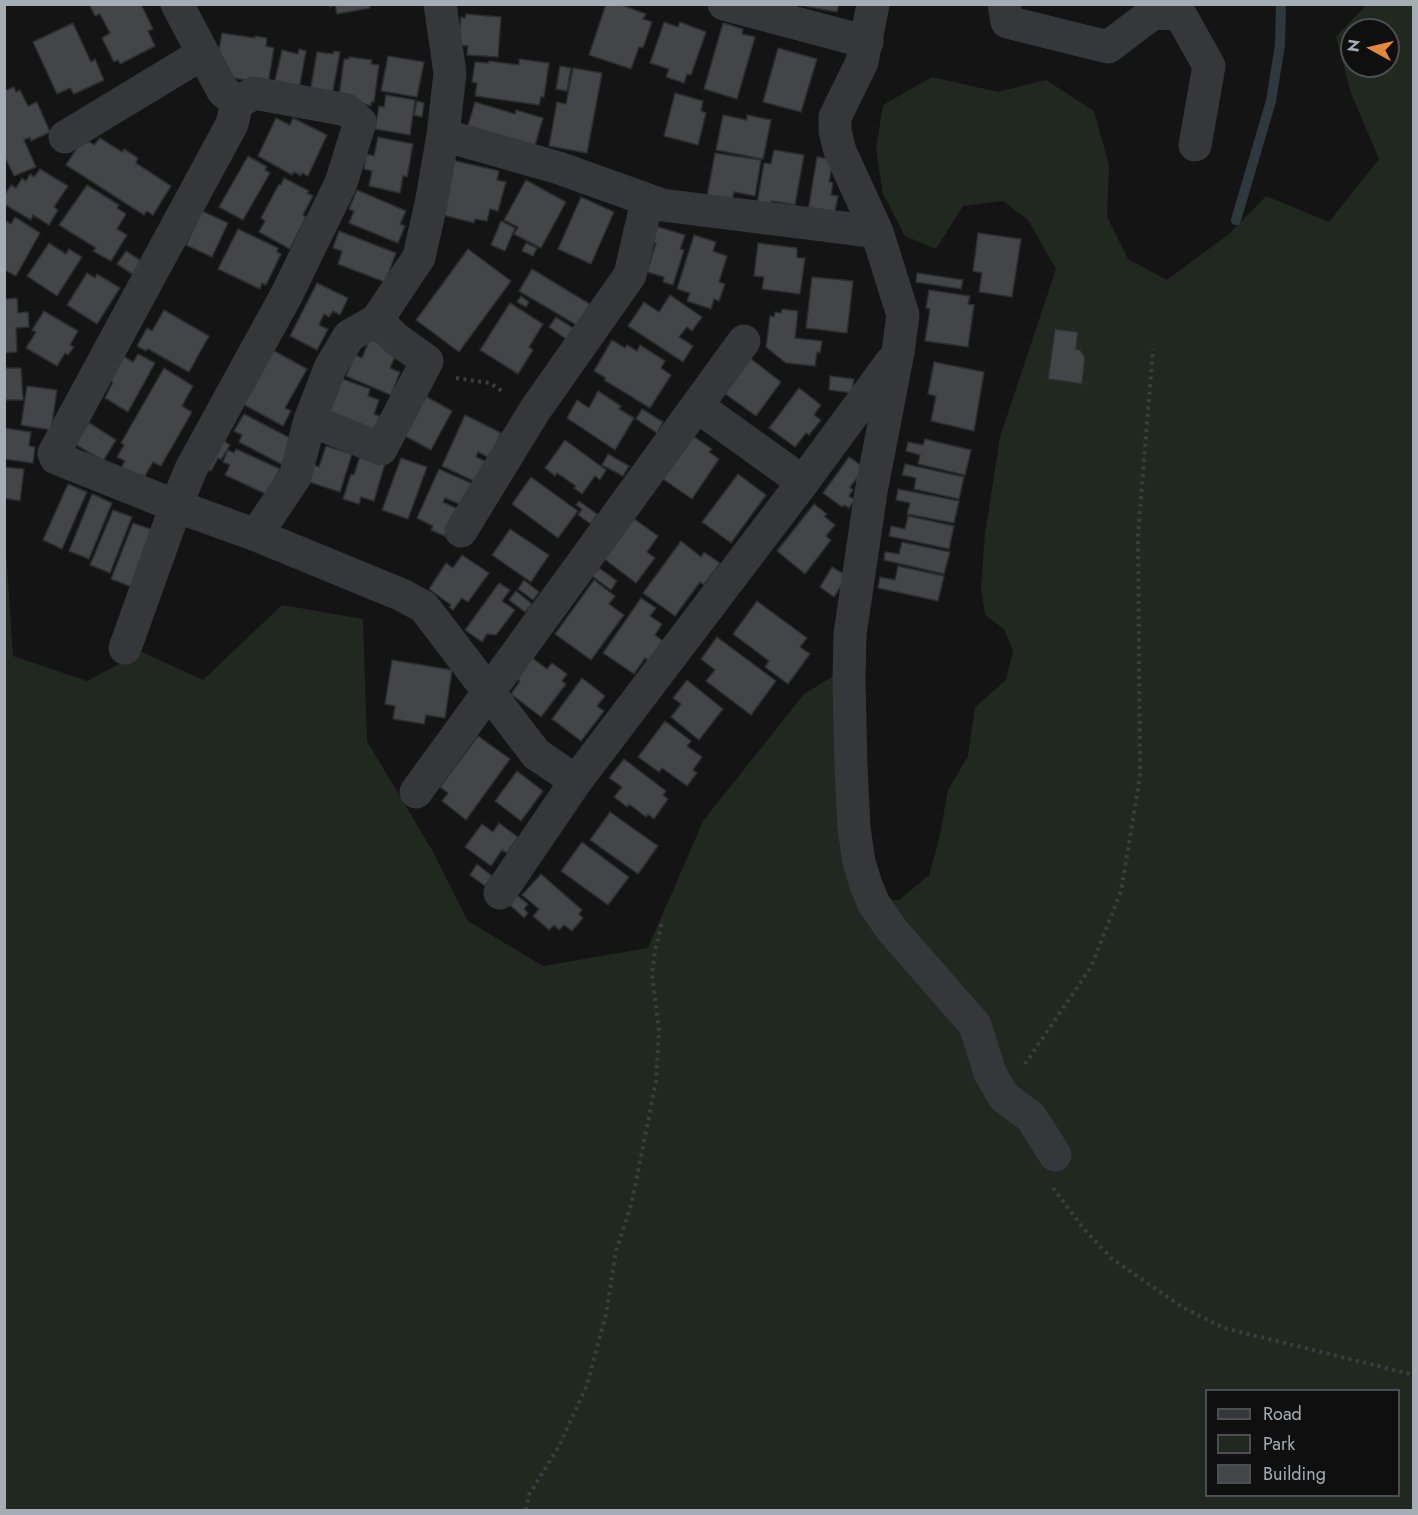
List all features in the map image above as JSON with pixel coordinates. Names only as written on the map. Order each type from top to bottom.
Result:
[{"type":"street","points":[[177,4],[223,92],[237,103]]},
{"type":"street","points":[[256,535],[295,477],[310,420],[330,368],[349,336],[377,320],[419,257],[443,135],[450,73],[440,4]]},
{"type":"street","points":[[724,4],[867,42]]},
{"type":"street","points":[[873,4],[862,62],[835,117],[835,130],[840,151],[877,232],[903,315],[871,492],[850,634],[851,766],[854,828],[859,862],[874,904],[892,930],[975,1026],[990,1073],[1004,1097],[1031,1117],[1052,1168]]},
{"type":"street","points":[[1004,4],[1007,22],[1108,47],[1153,13],[1180,14],[1209,66],[1195,145]]},
{"type":"street","points":[[65,136],[202,54]]},
{"type":"street","points":[[125,648],[176,506],[191,469],[287,294],[341,183],[360,122],[346,110],[254,93],[237,103],[232,124],[54,453],[56,458],[176,506],[256,535],[402,595],[424,607],[536,754],[576,781]]},
{"type":"street","points":[[443,135],[559,168],[662,205],[877,232]]},
{"type":"street","points":[[461,531],[535,411],[630,275],[647,201]]},
{"type":"street","points":[[310,420],[381,448],[427,361],[395,338],[377,320]]},
{"type":"street","points":[[416,792],[744,341]]},
{"type":"street","points":[[500,893],[576,781],[803,482],[898,352]]},
{"type":"street","points":[[697,406],[803,482]]},
{"type":"path","points":[[1023,1071],[1025,1062],[1091,967],[1120,891],[1140,777],[1138,535],[1153,349]]},
{"type":"path","points":[[427,361],[452,378],[490,383],[535,411]]},
{"type":"path","points":[[526,1510],[529,1495],[558,1446],[586,1385],[606,1314],[616,1251],[632,1202],[656,1081],[659,1031],[652,974],[662,922]]},
{"type":"path","points":[[1052,1168],[1083,1228],[1111,1258],[1182,1306],[1224,1328],[1413,1375]]},
{"type":"green space","points":[[1366,5],[1413,5],[1413,1510],[5,1510],[4,520],[13,656],[87,681],[142,652],[203,680],[282,605],[363,619],[367,741],[432,850],[468,921],[543,966],[648,948],[703,821],[804,694],[834,676],[861,900],[899,900],[929,875],[939,840],[948,790],[968,756],[975,707],[1006,680],[1013,651],[1004,629],[985,615],[981,587],[985,534],[1000,437],[1056,269],[1028,220],[1003,201],[963,206],[936,249],[905,236],[883,194],[876,149],[883,105],[932,77],[998,92],[1046,80],[1094,111],[1109,165],[1107,217],[1128,259],[1167,280],[1229,234],[1266,196],[1329,222],[1379,159],[1347,78],[1400,78],[1400,18],[1354,18]]},
{"type":"green space","points":[[1340,33],[1340,52],[1336,37]]},
{"type":"building","points":[[89,4],[141,4],[153,29],[148,31],[155,46],[120,64],[118,60],[114,62],[102,38],[110,33],[100,14],[95,16]]},
{"type":"building","points":[[329,4],[369,4],[370,8],[337,14],[335,5],[330,7]]},
{"type":"building","points":[[606,4],[619,4],[646,14],[643,19],[652,22],[643,48],[639,47],[631,69],[589,55]]},
{"type":"building","points":[[793,4],[839,4],[837,12]]},
{"type":"building","points":[[466,14],[501,17],[498,57],[467,55],[468,46],[458,45],[461,17],[465,18]]},
{"type":"building","points":[[664,22],[678,27],[680,22],[706,32],[691,75],[687,74],[684,83],[666,77],[669,69],[650,63]]},
{"type":"building","points":[[73,23],[91,62],[95,59],[104,80],[74,94],[70,88],[57,94],[33,42]]},
{"type":"building","points":[[723,23],[743,29],[742,34],[755,37],[737,99],[704,89]]},
{"type":"building","points":[[222,33],[267,38],[266,46],[274,48],[268,84],[228,77],[218,55]]},
{"type":"building","points":[[778,48],[817,59],[801,112],[763,102]]},
{"type":"building","points":[[299,49],[306,51],[299,89],[274,85],[282,50],[298,54]]},
{"type":"building","points":[[334,51],[340,52],[332,96],[310,92],[317,52],[333,54]]},
{"type":"building","points":[[388,56],[424,62],[417,97],[381,91]]},
{"type":"building","points":[[349,57],[372,60],[371,64],[379,65],[374,102],[371,102],[371,106],[339,96],[344,59],[349,59]]},
{"type":"building","points":[[519,59],[549,63],[544,97],[541,97],[539,105],[475,96],[477,83],[472,82],[475,62],[488,63],[489,61],[519,65]]},
{"type":"building","points":[[560,66],[571,68],[567,91],[556,89]]},
{"type":"building","points":[[573,68],[602,73],[587,153],[549,146],[557,102],[566,104]]},
{"type":"building","points":[[14,87],[16,92],[20,90],[28,106],[37,102],[50,132],[31,141],[30,137],[24,140],[36,167],[14,176],[4,155],[4,91]]},
{"type":"building","points":[[675,93],[703,101],[701,111],[706,113],[698,145],[664,136]]},
{"type":"building","points":[[386,95],[415,100],[410,135],[375,129],[379,106],[384,107]]},
{"type":"building","points":[[417,101],[424,103],[422,117],[414,115]]},
{"type":"building","points":[[475,102],[515,114],[516,110],[543,118],[534,149],[467,129]]},
{"type":"building","points":[[723,115],[747,120],[747,115],[771,120],[763,159],[716,150]]},
{"type":"building","points":[[276,118],[290,125],[293,118],[327,135],[308,176],[302,173],[301,176],[294,172],[292,175],[258,156]]},
{"type":"building","points":[[378,137],[413,144],[407,177],[403,176],[400,193],[369,186],[372,171],[364,169],[366,154],[374,156]]},
{"type":"building","points":[[100,138],[122,152],[124,149],[138,158],[136,163],[171,186],[153,215],[147,211],[144,215],[66,165],[81,142],[90,142],[94,145]]},
{"type":"building","points":[[774,150],[804,155],[795,205],[772,201],[770,211],[756,209],[764,163],[771,164]]},
{"type":"building","points":[[715,153],[761,160],[755,196],[734,192],[731,206],[706,202]]},
{"type":"building","points":[[248,156],[267,167],[265,170],[270,173],[243,220],[219,207]]},
{"type":"building","points":[[817,157],[833,160],[829,182],[833,183],[831,195],[838,196],[834,216],[808,211]]},
{"type":"building","points":[[452,160],[499,171],[497,180],[506,182],[498,211],[490,209],[487,221],[475,219],[474,223],[439,214]]},
{"type":"building","points":[[40,169],[68,186],[54,207],[58,210],[49,225],[33,215],[31,220],[4,204],[4,196],[11,185],[16,188],[22,178],[26,181],[30,174],[34,177]]},
{"type":"building","points":[[284,178],[309,191],[307,193],[313,196],[303,215],[306,217],[290,249],[259,232],[265,221],[261,218]]},
{"type":"building","points":[[526,180],[566,202],[541,248],[514,234],[518,227],[504,220]]},
{"type":"building","points":[[87,185],[119,205],[117,208],[126,214],[117,229],[127,235],[111,261],[93,251],[96,248],[59,225]]},
{"type":"building","points":[[357,190],[406,211],[400,224],[405,226],[398,243],[349,223],[354,211],[349,209]]},
{"type":"building","points":[[581,197],[614,212],[591,264],[558,249]]},
{"type":"building","points":[[202,211],[228,223],[212,257],[186,245]]},
{"type":"building","points":[[15,217],[40,233],[16,276],[4,270],[4,220],[11,224]]},
{"type":"building","points":[[501,221],[515,228],[505,251],[491,245]]},
{"type":"building","points":[[655,226],[685,235],[680,249],[684,250],[673,285],[663,282],[664,277],[647,272],[656,243],[650,242]]},
{"type":"building","points":[[238,229],[278,248],[277,252],[281,254],[266,285],[262,283],[260,289],[218,269]]},
{"type":"building","points":[[339,231],[396,253],[385,282],[338,264],[342,251],[333,248]]},
{"type":"building","points":[[978,233],[1021,239],[1012,297],[979,292],[982,273],[973,271]]},
{"type":"building","points":[[694,235],[716,242],[713,251],[727,256],[719,282],[725,284],[719,301],[714,299],[711,309],[687,301],[690,293],[677,289]]},
{"type":"building","points":[[49,243],[66,254],[69,249],[82,257],[57,296],[27,276]]},
{"type":"building","points":[[526,243],[537,248],[533,256],[522,251]]},
{"type":"building","points":[[758,243],[797,248],[797,258],[805,258],[800,294],[762,289],[764,277],[754,276]]},
{"type":"building","points":[[468,249],[511,281],[459,352],[416,320]]},
{"type":"building","points":[[126,251],[146,264],[137,277],[117,264]]},
{"type":"building","points":[[532,269],[593,306],[580,327],[519,291]]},
{"type":"building","points":[[87,273],[95,278],[97,274],[120,288],[97,324],[67,305]]},
{"type":"building","points":[[917,273],[963,280],[961,289],[916,282]]},
{"type":"building","points":[[812,277],[853,281],[847,333],[806,328]]},
{"type":"building","points":[[317,283],[348,298],[340,315],[333,311],[329,317],[324,314],[319,325],[328,329],[317,350],[290,336]]},
{"type":"building","points":[[929,290],[970,296],[968,304],[974,305],[968,347],[925,341],[930,309],[926,308]]},
{"type":"building","points":[[670,295],[702,317],[692,331],[687,327],[679,337],[693,346],[683,362],[628,326],[644,302],[659,312]]},
{"type":"building","points":[[521,296],[529,302],[526,307],[517,302]]},
{"type":"building","points":[[17,298],[18,313],[28,312],[29,327],[16,328],[17,352],[4,353],[4,299]]},
{"type":"building","points":[[510,303],[543,324],[529,347],[533,350],[518,374],[480,350]]},
{"type":"building","points":[[782,309],[798,311],[795,338],[822,341],[820,353],[817,352],[815,366],[786,363],[766,347],[770,316],[774,317],[775,312],[781,313]]},
{"type":"building","points":[[164,310],[209,336],[189,372],[148,349],[146,351],[137,346],[147,328],[152,331]]},
{"type":"building","points":[[44,311],[78,331],[70,345],[74,347],[68,355],[65,353],[57,366],[26,348],[36,332],[32,330]]},
{"type":"building","points":[[556,317],[576,330],[569,341],[549,327]]},
{"type":"building","points":[[1055,329],[1078,332],[1076,349],[1080,350],[1085,357],[1082,384],[1048,379]]},
{"type":"building","points":[[370,339],[398,350],[390,368],[400,372],[391,395],[346,376],[355,355],[362,358]]},
{"type":"building","points":[[612,340],[625,348],[627,345],[637,351],[640,345],[665,361],[661,368],[671,375],[650,408],[604,380],[606,378],[594,371]]},
{"type":"building","points":[[269,348],[307,369],[285,408],[291,411],[283,426],[239,402]]},
{"type":"building","points":[[138,354],[155,363],[128,412],[105,398],[113,382],[110,380],[123,356],[133,362]]},
{"type":"building","points":[[750,358],[781,382],[756,416],[724,393]]},
{"type":"building","points":[[934,362],[984,372],[974,431],[931,421],[936,396],[928,394]]},
{"type":"building","points":[[4,368],[21,368],[23,400],[4,400]]},
{"type":"building","points":[[164,368],[193,386],[182,406],[192,412],[161,466],[153,462],[141,483],[120,470],[125,461],[117,457],[124,445],[121,443]]},
{"type":"building","points":[[830,376],[854,379],[852,393],[829,390]]},
{"type":"building","points":[[337,377],[370,389],[368,396],[379,400],[374,414],[387,419],[369,439],[321,418]]},
{"type":"building","points":[[27,386],[57,390],[51,430],[21,425]]},
{"type":"building","points":[[799,388],[821,405],[814,415],[821,420],[795,447],[769,428]]},
{"type":"building","points":[[598,391],[621,406],[619,409],[634,418],[615,450],[567,418],[577,400],[589,408]]},
{"type":"building","points":[[420,393],[452,411],[431,450],[401,434]]},
{"type":"building","points":[[642,409],[663,422],[657,433],[636,419]]},
{"type":"building","points":[[244,414],[292,439],[287,467],[239,442],[242,435],[234,431]]},
{"type":"building","points":[[465,415],[501,433],[490,458],[478,452],[476,457],[487,462],[478,483],[442,466]]},
{"type":"building","points":[[88,422],[116,440],[103,461],[75,444]]},
{"type":"building","points":[[4,428],[31,432],[29,446],[35,447],[33,463],[4,459]]},
{"type":"building","points":[[693,436],[712,449],[709,452],[719,459],[692,499],[663,479]]},
{"type":"building","points":[[218,437],[230,445],[221,460],[218,458],[211,471],[202,465]]},
{"type":"building","points":[[925,439],[971,450],[965,475],[918,464],[920,455],[906,451],[908,442],[923,445]]},
{"type":"building","points":[[565,440],[606,470],[600,480],[595,476],[582,494],[574,488],[576,486],[557,473],[555,476],[545,468]]},
{"type":"building","points":[[326,446],[352,454],[340,492],[306,481],[311,464],[319,467]]},
{"type":"building","points":[[236,449],[280,469],[266,494],[225,475],[230,465],[223,462],[228,450],[234,453]]},
{"type":"building","points":[[608,454],[629,466],[623,476],[602,465]]},
{"type":"building","points":[[360,456],[386,460],[374,501],[361,497],[359,504],[343,499]]},
{"type":"building","points":[[849,457],[865,468],[850,487],[853,490],[849,496],[855,500],[849,508],[844,505],[842,507],[823,493]]},
{"type":"building","points":[[401,458],[427,467],[408,519],[382,510]]},
{"type":"building","points":[[905,464],[964,477],[959,499],[914,489],[916,478],[902,475]]},
{"type":"building","points":[[4,467],[24,469],[20,501],[4,498]]},
{"type":"building","points":[[439,469],[473,484],[464,506],[445,498],[443,502],[462,511],[447,537],[431,530],[433,526],[417,518]]},
{"type":"building","points":[[738,474],[766,495],[731,543],[702,522]]},
{"type":"building","points":[[531,477],[578,511],[558,538],[512,504]]},
{"type":"building","points":[[68,484],[87,492],[62,549],[43,540]]},
{"type":"building","points":[[898,489],[959,501],[954,523],[907,514],[910,503],[896,500]]},
{"type":"building","points":[[92,494],[112,503],[89,559],[69,551]]},
{"type":"building","points":[[579,501],[597,514],[591,524],[578,515],[582,509],[576,505]]},
{"type":"building","points":[[814,504],[827,514],[824,516],[835,525],[826,536],[831,540],[805,574],[777,551]]},
{"type":"building","points":[[113,510],[132,517],[110,573],[90,565]]},
{"type":"building","points":[[908,516],[954,526],[949,549],[889,536],[891,526],[905,529]]},
{"type":"building","points":[[633,518],[658,536],[647,552],[655,558],[636,583],[603,558]]},
{"type":"building","points":[[133,523],[153,530],[132,587],[111,579]]},
{"type":"building","points":[[510,529],[549,555],[531,582],[492,555]]},
{"type":"building","points":[[681,541],[701,557],[704,552],[720,563],[704,585],[700,582],[675,616],[643,593]]},
{"type":"building","points":[[902,542],[950,552],[944,574],[884,560],[885,552],[899,554]]},
{"type":"building","points":[[462,555],[489,573],[468,602],[462,598],[453,610],[449,607],[451,605],[429,589],[446,563],[453,568]]},
{"type":"building","points":[[898,566],[944,576],[938,601],[878,588],[880,577],[895,580]]},
{"type":"building","points":[[832,567],[847,576],[834,597],[820,587]]},
{"type":"building","points":[[599,568],[617,581],[611,590],[592,576]]},
{"type":"building","points":[[524,580],[539,592],[533,600],[518,589]]},
{"type":"building","points":[[594,580],[615,596],[609,604],[624,615],[591,660],[555,634]]},
{"type":"building","points":[[499,583],[510,590],[502,601],[515,610],[496,635],[487,634],[482,642],[465,630]]},
{"type":"building","points":[[516,591],[532,604],[525,612],[509,600]]},
{"type":"building","points":[[641,598],[656,608],[650,616],[662,624],[655,635],[664,642],[650,661],[645,658],[634,674],[603,653]]},
{"type":"building","points":[[757,601],[807,638],[800,647],[810,654],[788,684],[765,667],[769,661],[733,634]]},
{"type":"building","points":[[717,637],[776,681],[751,715],[706,681],[715,670],[701,659]]},
{"type":"building","points":[[531,657],[547,669],[552,663],[567,674],[562,681],[566,684],[541,717],[511,694],[520,681],[515,677]]},
{"type":"building","points":[[392,660],[452,670],[445,718],[426,715],[424,724],[393,719],[395,706],[385,704]]},
{"type":"building","points":[[582,678],[605,696],[597,706],[604,711],[581,741],[552,719]]},
{"type":"building","points":[[687,680],[723,709],[699,740],[671,717],[681,704],[673,698]]},
{"type":"building","points":[[665,721],[691,741],[687,746],[702,757],[693,770],[697,773],[687,786],[662,768],[659,772],[638,757]]},
{"type":"building","points":[[478,736],[510,759],[466,820],[442,801],[448,793],[440,787]]},
{"type":"building","points":[[624,759],[666,791],[663,795],[668,799],[654,819],[648,814],[646,817],[629,804],[627,807],[614,797],[622,787],[609,778]]},
{"type":"building","points":[[517,771],[543,791],[521,821],[495,801]]},
{"type":"building","points":[[610,812],[658,846],[638,874],[590,840]]},
{"type":"building","points":[[499,823],[518,837],[507,853],[502,850],[491,866],[465,847],[482,824],[493,832]]},
{"type":"building","points":[[582,842],[629,877],[608,905],[561,871]]},
{"type":"building","points":[[477,864],[492,876],[485,886],[470,875]]},
{"type":"building","points":[[541,874],[582,910],[579,914],[583,918],[572,931],[564,925],[559,930],[554,925],[549,930],[533,916],[539,909],[522,895]]},
{"type":"building","points":[[514,893],[528,904],[524,909],[528,913],[524,918],[507,902]]},
{"type":"waterway","points":[[1236,220],[1271,101],[1280,45],[1281,4]]}]
